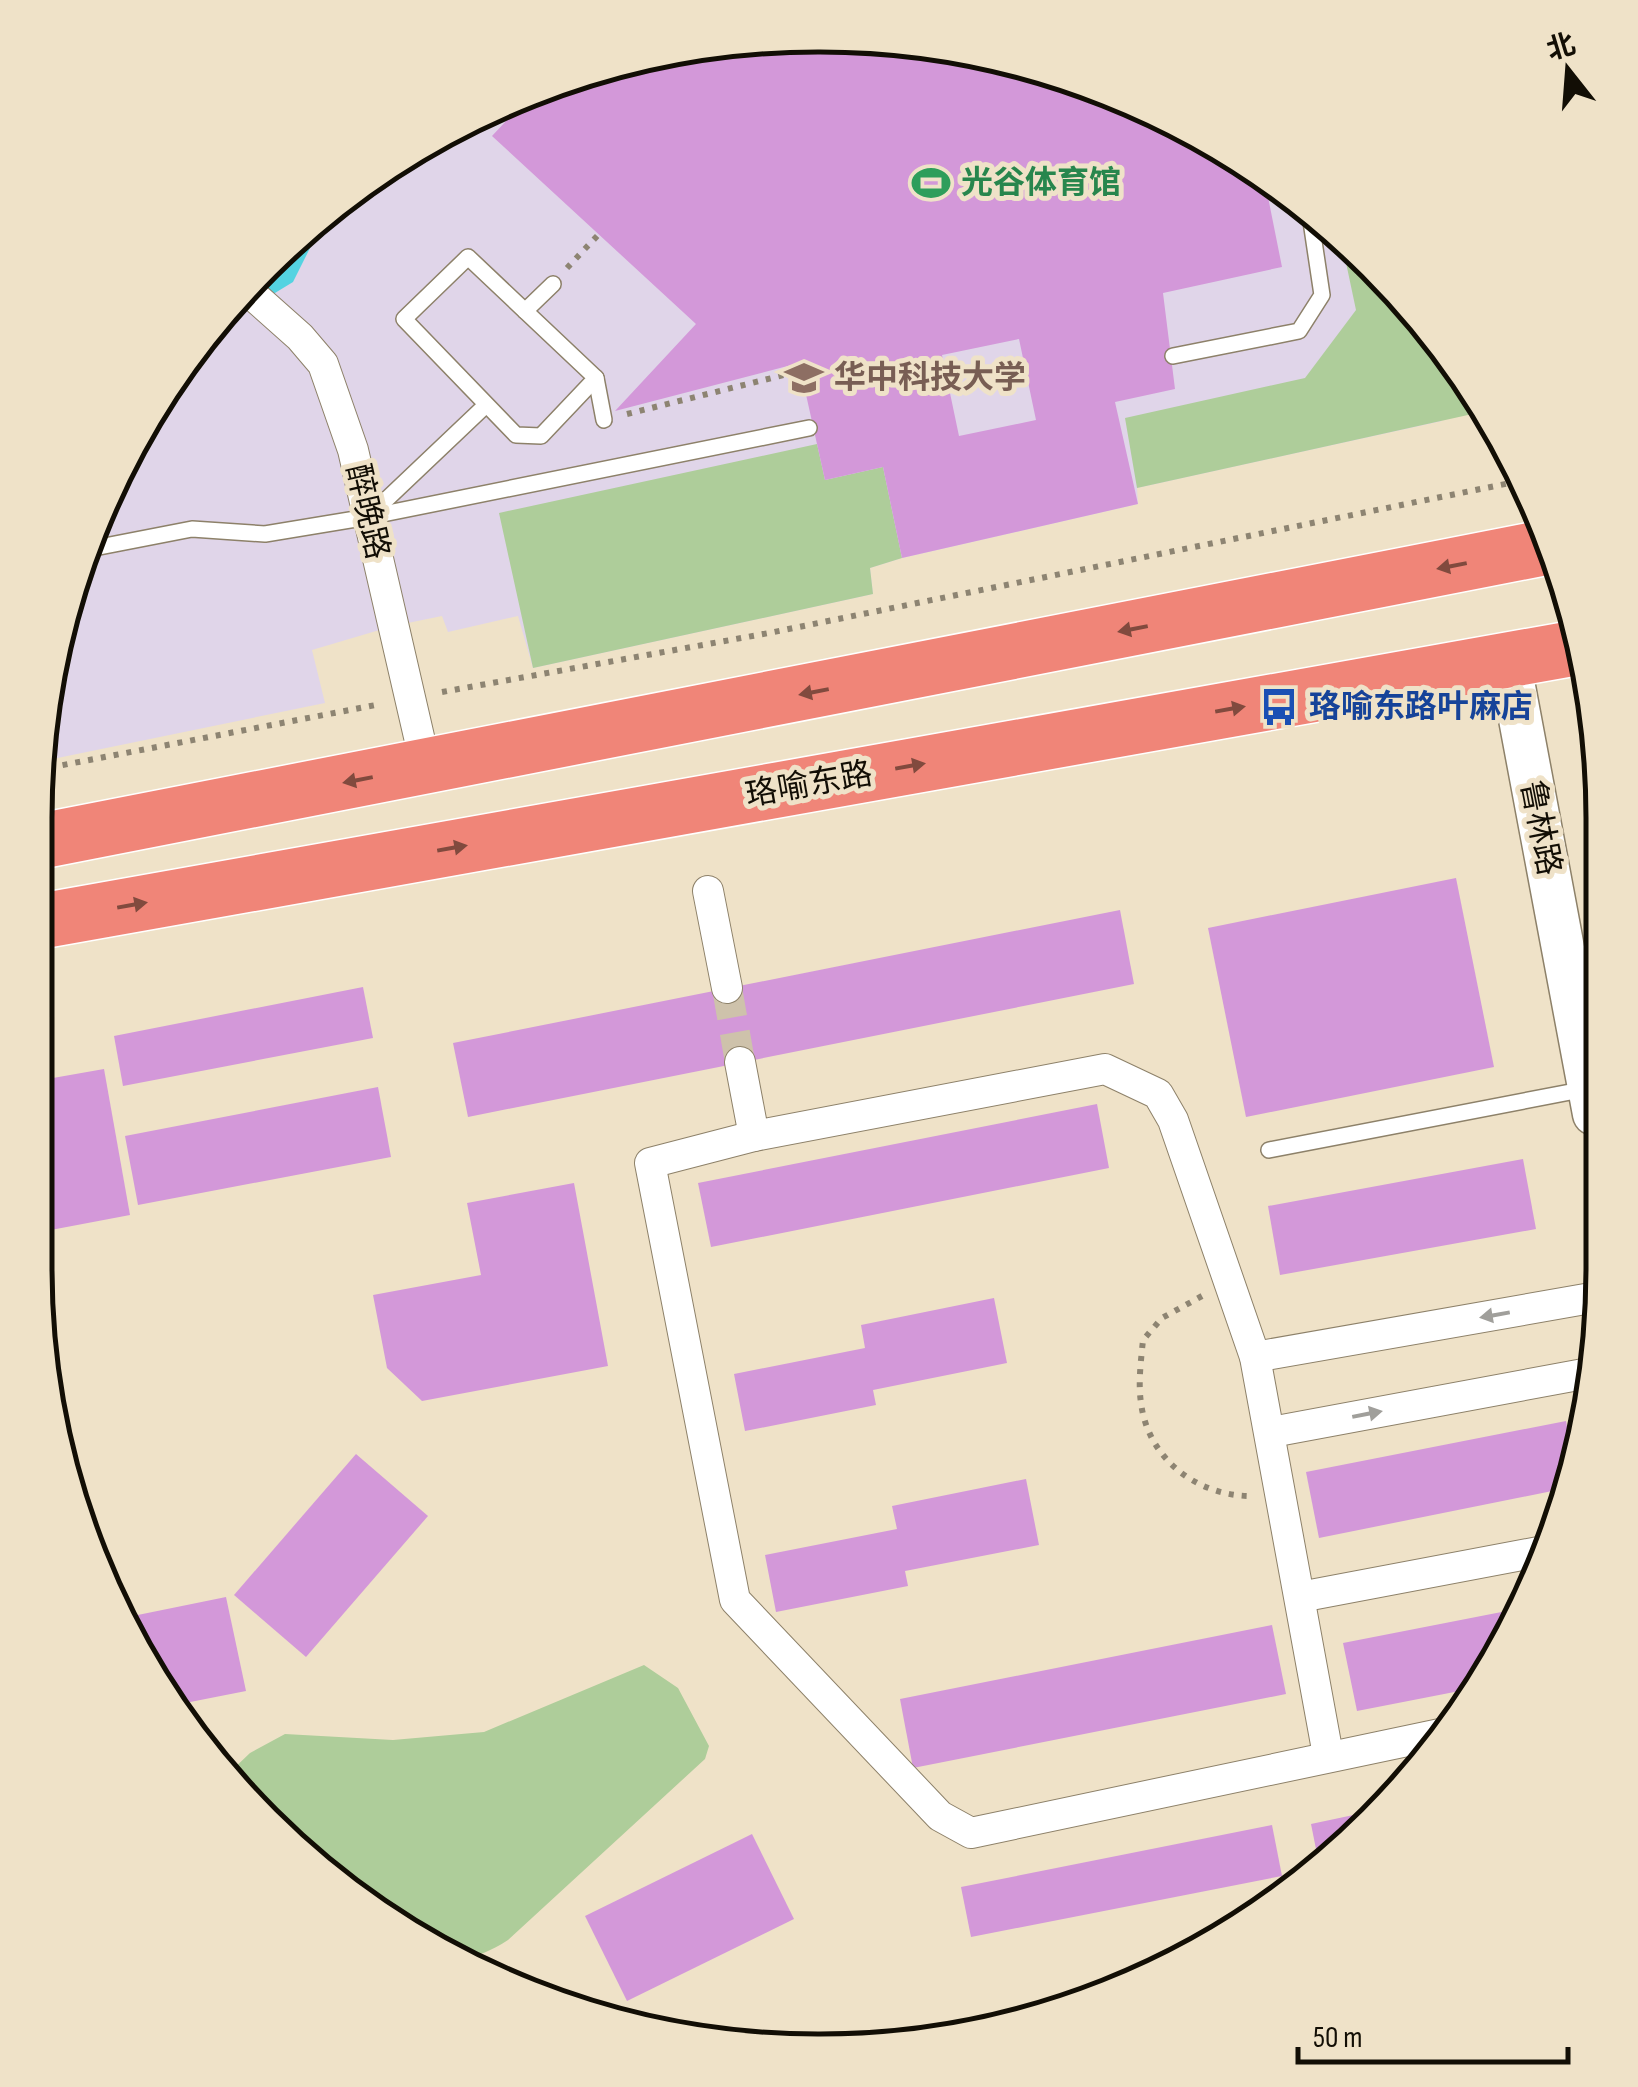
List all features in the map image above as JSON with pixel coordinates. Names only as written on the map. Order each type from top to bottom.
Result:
[{"type":"highway","points":[[52,839],[1536,549]]},
{"type":"highway","name":"珞喻东路","points":[[52,919],[1566,649]]},
{"type":"street","name":"醉晚路","points":[[257,299],[300,337],[323,364],[353,450],[426,767]]},
{"type":"street","name":"鲁林路","points":[[1509,660],[1586,1070]]},
{"type":"street","points":[[708,890],[726,988]]},
{"type":"street","points":[[740,1062],[754,1136]]},
{"type":"street","points":[[1328,1756],[1272,1432],[1255,1357],[1173,1120],[1158,1094],[1105,1068],[754,1136],[650,1163],[736,1600],[940,1816],[972,1833],[1425,1737]]},
{"type":"street","points":[[1255,1357],[1585,1299]]},
{"type":"street","points":[[1272,1432],[1578,1375]]},
{"type":"street","points":[[1300,1597],[1530,1554]]},
{"type":"lane","points":[[1172,356],[1299,331],[1322,295],[1312,233]]},
{"type":"lane","points":[[596,378],[541,436],[516,435],[404,319],[468,256],[596,378],[604,420]]},
{"type":"lane","points":[[525,311],[553,284]]},
{"type":"lane","points":[[368,518],[486,405]]},
{"type":"lane","points":[[103,546],[192,529],[266,534],[368,518],[809,428]]},
{"type":"lane","points":[[1268,1150],[1586,1103]]},
{"type":"path","points":[[553,284],[599,234]]},
{"type":"path","points":[[604,420],[800,371]]},
{"type":"path","points":[[54,767],[768,633],[1508,484]]},
{"type":"path","points":[[1230,1286],[1192,1300],[1162,1318],[1143,1340],[1141,1405],[1172,1471],[1227,1496],[1282,1496]]},
{"type":"shaded area","name":"华中科技大学","points":[[819,52],[969,67],[1065,93],[1202,155],[1286,211],[1361,277],[1428,354],[1442,421],[1137,488],[1138,504],[902,558],[870,568],[873,594],[533,668],[518,616],[448,632],[442,616],[393,626],[312,650],[325,703],[55,758],[67,669],[93,573],[111,526],[155,436],[211,352],[277,277],[352,211],[436,155],[573,93],[669,67]]},
{"type":"green space","points":[[1346,263],[1427,352],[1470,415],[1137,488],[1125,418],[1305,378],[1356,310]]},
{"type":"green space","points":[[817,444],[825,480],[883,467],[902,558],[870,568],[873,594],[533,668],[499,513]]},
{"type":"green space","points":[[644,1665],[678,1688],[709,1746],[705,1759],[508,1940],[479,1955],[436,1932],[352,1876],[277,1810],[237,1766],[250,1753],[285,1734],[393,1740],[484,1732]]},
{"type":"water","points":[[313,244],[293,282],[246,310]]},
{"type":"building","points":[[819,52],[969,67],[1065,93],[1112,111],[1202,155],[1245,182],[1268,198],[1282,267],[1163,293],[1175,389],[1115,402],[1138,504],[902,558],[883,467],[825,480],[799,363],[615,411],[696,324],[492,136],[507,120],[573,93],[669,67],[719,59]],"holes":[[[1019,339],[1036,420],[959,436],[942,355]]]},
{"type":"building","points":[[1456,878],[1494,1067],[1246,1117],[1208,928]]},
{"type":"building","points":[[1120,910],[1134,984],[468,1117],[453,1043]]},
{"type":"building","points":[[363,987],[373,1038],[123,1086],[114,1036]]},
{"type":"building","points":[[104,1069],[130,1215],[52,1230],[52,1078]]},
{"type":"building","points":[[378,1087],[391,1157],[138,1205],[125,1136]]},
{"type":"building","points":[[1097,1104],[1109,1168],[711,1247],[698,1183]]},
{"type":"building","points":[[1523,1159],[1536,1229],[1280,1275],[1268,1206]]},
{"type":"building","points":[[574,1183],[608,1366],[422,1401],[387,1368],[373,1295],[481,1275],[467,1203]]},
{"type":"building","points":[[994,1298],[1007,1363],[873,1390],[876,1405],[745,1431],[734,1374],[865,1348],[861,1325]]},
{"type":"building","points":[[1566,1421],[1568,1431],[1552,1491],[1319,1538],[1306,1472]]},
{"type":"building","points":[[356,1454],[428,1516],[306,1657],[234,1595]]},
{"type":"building","points":[[1026,1479],[1039,1545],[905,1571],[908,1586],[776,1612],[765,1555],[897,1529],[892,1506]]},
{"type":"building","points":[[226,1597],[246,1691],[188,1702],[136,1615]]},
{"type":"building","points":[[1504,1612],[1458,1691],[1357,1711],[1343,1643]]},
{"type":"building","points":[[1272,1625],[1286,1694],[913,1768],[900,1699]]},
{"type":"building","points":[[1356,1814],[1316,1850],[1311,1824]]},
{"type":"building","points":[[1272,1825],[1282,1876],[971,1937],[961,1887]]},
{"type":"building","points":[[752,1834],[794,1919],[627,2001],[585,1916]]},
{"type":"tunnel","points":[[727,988],[740,1062]]},
{"type":"place","name":"光谷体育馆","points":[[931,183]]},
{"type":"place","name":"华中科技大学","points":[[804,378]]},
{"type":"place","name":"珞喻东路叶麻店","points":[[1279,707]]}]
